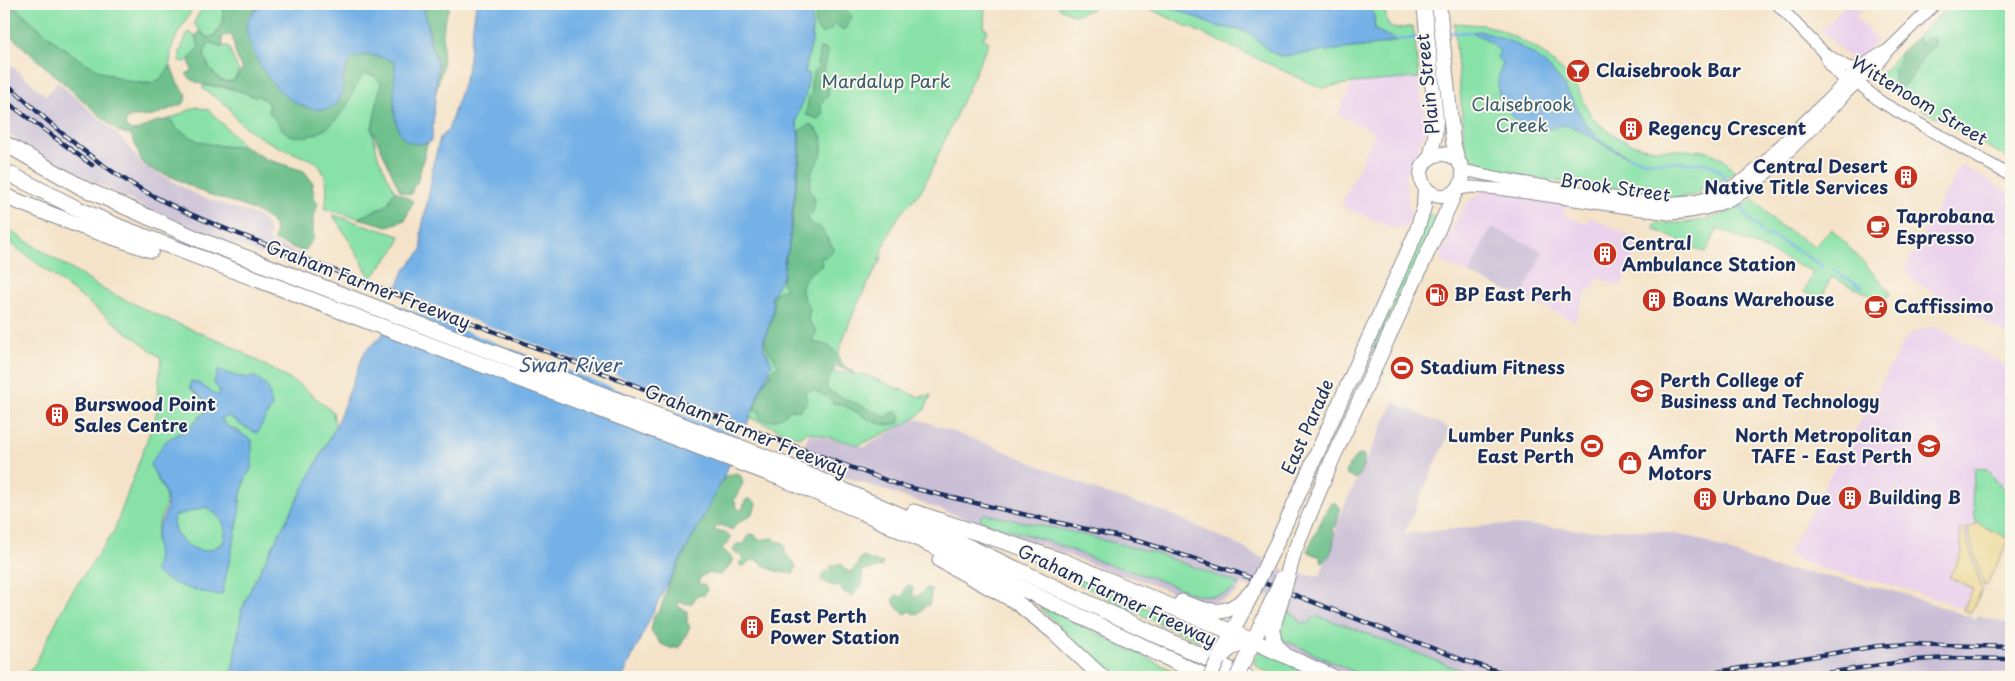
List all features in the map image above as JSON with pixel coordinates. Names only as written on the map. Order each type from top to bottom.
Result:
[{"type":"highway","name":"Plain Street","points":[[1424,4],[1436,120],[1435,136],[1430,158]]},
{"type":"highway","name":"Plain Street","points":[[1439,4],[1453,142],[1461,165]]},
{"type":"highway","name":"Graham Farmer Freeway","points":[[4,143],[59,176],[108,200],[200,240],[784,472],[858,510],[1208,677]]},
{"type":"highway","points":[[1444,154],[1461,165],[1463,180],[1457,191],[1440,196],[1430,193],[1425,188],[1421,170],[1430,158],[1444,154]]},
{"type":"highway","name":"Graham Farmer Freeway","points":[[4,171],[74,208],[122,228],[298,296],[784,472],[916,522],[1240,655]]},
{"type":"highway","name":"East Parade","points":[[1240,655],[1254,589],[1278,540],[1416,233],[1424,207],[1425,188]]},
{"type":"highway","name":"East Parade","points":[[1293,555],[1332,460],[1457,191]]},
{"type":"highway","points":[[4,196],[106,235],[298,296]]},
{"type":"highway","points":[[784,472],[918,513],[1063,561],[1128,589],[1240,655],[1289,658]]},
{"type":"highway","points":[[784,472],[1015,601],[1054,632],[1102,677]]},
{"type":"highway","points":[[1293,555],[1274,608],[1272,636],[1276,649],[1289,658],[1333,677]]},
{"type":"highway","points":[[1128,589],[1164,594],[1191,606],[1220,612],[1234,608],[1243,602],[1254,589]]},
{"type":"highway","points":[[1240,655],[1274,608]]},
{"type":"highway","points":[[1208,677],[1218,660],[1229,648],[1240,655]]},
{"type":"main road","name":"Wittenoom Street","points":[[1777,4],[1824,53],[1830,66],[1846,87]]},
{"type":"main road","points":[[1846,87],[1858,83],[1878,64],[1887,50],[1934,4]]},
{"type":"main road","points":[[1846,87],[1860,69],[1872,58],[1887,50]]},
{"type":"main road","points":[[1824,53],[1847,67],[1860,69]]},
{"type":"main road","name":"Wittenoom Street","points":[[1858,83],[1881,102],[2011,176]]},
{"type":"main road","points":[[1846,87],[1881,102]]},
{"type":"main road","name":"Brook Street","points":[[1461,165],[1513,181],[1570,191],[1668,203],[1706,198],[1727,189],[1750,175],[1779,146],[1846,87]]},
{"type":"main road","name":"Brook Street","points":[[1457,191],[1472,187],[1498,189],[1669,214],[1705,210],[1734,199],[1744,193],[1780,160],[1846,87]]},
{"type":"shaded area","points":[[1847,4],[1868,4],[1855,16],[1878,40],[1854,62],[1821,30]]},
{"type":"shaded area","points":[[4,59],[46,96],[58,82],[119,136],[143,165],[199,196],[258,216],[266,224],[270,233],[268,241],[312,259],[308,271],[263,253],[261,255],[224,242],[158,214],[37,152],[4,132]]},
{"type":"shaded area","points":[[1419,78],[1426,129],[1405,177],[1411,219],[1404,227],[1396,229],[1341,206],[1375,132],[1338,115],[1352,83]]},
{"type":"shaded area","points":[[1961,165],[2011,193],[2011,337],[1912,280],[1905,267]]},
{"type":"shaded area","points":[[1485,190],[1568,200],[1564,214],[1586,224],[1590,217],[1641,241],[1620,287],[1598,277],[1594,288],[1587,291],[1574,321],[1522,297],[1543,251],[1491,227],[1469,274],[1442,262],[1440,256],[1459,214],[1470,200]]},
{"type":"shaded area","points":[[1491,227],[1543,251],[1522,297],[1469,274]]},
{"type":"shaded area","name":"North Metropolitan TAFE - East Perth","points":[[1931,327],[1942,330],[2011,368],[2011,526],[1976,524],[1948,577],[1972,589],[1963,609],[1939,599],[1895,586],[1828,571],[1787,555],[1906,338],[1912,332]]},
{"type":"shaded area","points":[[1394,402],[1451,429],[1404,534],[1495,525],[1538,526],[1596,531],[1616,529],[1656,531],[1695,538],[1773,568],[1821,575],[1898,592],[1976,619],[1978,615],[2011,625],[2011,673],[1921,672],[1893,677],[1355,677],[1286,647],[1277,638],[1276,627],[1289,604],[1242,584],[1237,592],[1222,601],[1201,603],[1018,536],[799,461],[809,434],[865,447],[915,418],[995,447],[1101,492],[1165,512],[1236,544],[1290,573],[1320,576],[1333,542],[1338,519]]},
{"type":"green space","points":[[4,4],[12,4],[65,49],[95,68],[111,75],[128,81],[148,84],[160,79],[171,66],[177,82],[187,95],[184,103],[153,116],[127,119],[125,126],[131,131],[139,130],[155,122],[170,119],[177,129],[200,142],[227,147],[244,146],[266,159],[304,171],[314,184],[312,185],[315,199],[318,202],[313,223],[314,237],[304,252],[274,240],[275,228],[264,216],[255,211],[205,193],[146,165],[142,161],[131,135],[115,129],[4,30]]},
{"type":"green space","points":[[12,4],[191,4],[193,8],[174,43],[167,73],[153,82],[140,83],[110,75],[80,59],[52,39]]},
{"type":"green space","points":[[204,4],[223,4],[224,14],[222,23],[218,31],[211,38],[204,36],[194,23]]},
{"type":"green space","points":[[223,4],[264,4],[251,13],[319,109],[332,105],[339,97],[348,64],[356,57],[370,55],[393,61],[428,141],[417,183],[414,185],[411,195],[400,191],[372,129],[381,83],[375,76],[365,74],[362,76],[344,110],[328,127],[315,134],[300,137],[290,135],[282,129],[268,111],[269,104],[259,96],[255,97],[219,86],[204,85],[190,78],[186,74],[192,71],[189,60],[199,47],[195,36],[201,31],[207,38],[216,34],[221,25]],"holes":[[[232,35],[236,55],[243,70],[239,72],[235,80],[229,82],[219,79],[215,75],[204,53],[208,45],[213,43],[220,47],[223,46],[222,36]]]},
{"type":"green space","points":[[422,4],[450,4],[444,23],[442,68],[435,96],[438,65],[430,42],[430,32]]},
{"type":"green space","name":"Mardalup Park","points":[[815,4],[985,4],[984,28],[988,30],[983,39],[989,42],[924,186],[899,216],[891,231],[879,262],[883,257],[860,298],[848,327],[833,372],[865,375],[919,397],[931,395],[924,411],[909,422],[859,445],[808,432],[798,437],[750,418],[762,383],[770,374],[769,356],[764,346],[764,340],[773,308],[771,298],[782,276],[788,252],[800,144],[796,119],[801,105],[807,73],[804,72],[812,41],[812,17]]},
{"type":"green space","points":[[819,4],[852,4],[852,7],[846,10],[852,16],[847,27],[842,30],[835,23],[830,31],[821,33],[815,23]]},
{"type":"green space","points":[[1059,4],[1096,4],[1092,9],[1074,15],[1058,7]]},
{"type":"green space","points":[[1139,4],[1165,4],[1215,26],[1242,30],[1253,36],[1275,54],[1281,56],[1378,45],[1396,41],[1375,30],[1374,16],[1368,4],[1384,4],[1387,22],[1390,27],[1396,29],[1413,26],[1419,78],[1352,83],[1321,88]]},
{"type":"green space","points":[[1951,4],[2011,4],[2011,160],[1874,82],[1896,57]]},
{"type":"green space","name":"Claisebrook Creek","points":[[1454,23],[1484,25],[1503,31],[1539,50],[1574,81],[1590,114],[1597,123],[1620,139],[1641,147],[1654,149],[1708,151],[1724,160],[1735,172],[1715,184],[1699,189],[1701,194],[1676,198],[1490,171],[1472,158],[1465,147]]},
{"type":"green space","points":[[188,32],[195,36],[199,47],[194,56],[185,62],[179,61],[180,52]]},
{"type":"green space","points":[[1918,38],[1921,44],[1925,38],[1935,38],[1935,44],[1925,54],[1910,80],[1898,89],[1895,84],[1893,69],[1897,66],[1902,51]]},
{"type":"green space","points":[[213,43],[220,47],[228,46],[239,72],[232,82],[218,78],[208,66],[205,52],[207,47]]},
{"type":"green space","points":[[820,48],[826,49],[828,55],[822,75],[827,82],[829,90],[828,96],[823,100],[821,108],[823,113],[818,119],[806,115],[809,97],[812,92],[812,79],[818,67],[817,61],[820,61],[818,58]]},
{"type":"green space","points":[[365,74],[375,76],[381,83],[372,129],[378,157],[395,191],[387,205],[358,218],[325,209],[327,184],[317,164],[257,135],[233,115],[228,106],[203,89],[203,86],[223,87],[255,97],[259,96],[269,104],[268,111],[284,130],[294,136],[327,121],[343,110],[357,82]]},
{"type":"green space","points":[[196,107],[209,110],[244,146],[213,145],[192,140],[183,135],[175,128],[170,119]]},
{"type":"green space","points":[[810,124],[822,137],[822,154],[812,172],[809,190],[815,198],[813,212],[807,219],[812,225],[820,227],[834,249],[826,258],[822,256],[821,267],[809,274],[803,284],[803,296],[810,308],[808,320],[817,331],[811,342],[832,348],[837,353],[841,363],[852,370],[854,374],[837,366],[833,369],[826,385],[828,391],[886,417],[893,412],[898,412],[901,416],[899,423],[889,425],[872,421],[842,405],[833,403],[827,397],[813,390],[805,392],[807,402],[800,410],[790,410],[776,420],[763,420],[759,418],[760,411],[754,411],[762,384],[770,377],[774,367],[779,367],[767,348],[765,341],[773,312],[772,298],[775,293],[786,288],[782,284],[801,150],[799,131]]},
{"type":"green space","points":[[395,191],[413,201],[405,220],[388,226],[358,218],[387,205]]},
{"type":"green space","points":[[1754,199],[1777,224],[1815,246],[1832,229],[1891,292],[1884,301],[1831,277],[1821,299],[1804,292],[1813,272],[1718,228],[1706,253],[1654,229],[1655,223],[1694,222],[1718,216]]},
{"type":"green space","points":[[1429,214],[1439,218],[1411,278],[1396,301],[1369,361],[1364,359]]},
{"type":"green space","points":[[333,215],[400,236],[397,246],[371,279],[358,255]]},
{"type":"green space","points":[[4,227],[106,291],[168,320],[226,343],[301,386],[333,412],[335,428],[253,584],[242,609],[233,667],[229,677],[23,677],[35,664],[68,598],[114,531],[156,415],[161,358],[4,238]],"holes":[[[219,369],[241,377],[256,377],[272,406],[257,433],[229,416],[220,419],[229,427],[239,431],[252,467],[245,479],[240,499],[239,517],[222,593],[157,561],[157,528],[166,502],[162,487],[155,476],[166,441],[188,428],[209,408],[202,398],[190,388],[191,381],[198,383],[218,396],[220,392],[214,382]]]},
{"type":"green space","points":[[1359,455],[1364,456],[1364,466],[1356,479],[1348,476],[1346,471],[1354,458]]},
{"type":"green space","points":[[1975,468],[1987,469],[2011,499],[2010,539],[1976,523],[1972,499]]},
{"type":"green space","points":[[735,473],[741,476],[743,483],[734,500],[737,508],[742,511],[748,498],[756,503],[754,509],[749,516],[735,525],[732,530],[721,525],[715,527],[715,531],[724,532],[730,537],[728,543],[722,548],[733,559],[729,567],[720,575],[708,573],[701,576],[698,583],[705,585],[707,590],[704,595],[697,596],[691,604],[677,602],[679,607],[687,611],[687,622],[690,627],[680,647],[675,648],[674,645],[673,649],[661,644],[651,631],[654,615],[660,610],[669,583],[724,477]]},
{"type":"green space","points":[[1330,503],[1336,503],[1340,507],[1336,526],[1331,529],[1334,531],[1332,549],[1329,556],[1322,562],[1320,556],[1307,551]]},
{"type":"green space","points":[[206,507],[216,514],[222,522],[225,537],[223,543],[202,551],[189,546],[183,541],[178,536],[173,523],[174,516]]},
{"type":"green space","points":[[984,514],[1063,530],[1155,553],[1239,584],[1225,594],[1212,596],[1197,595],[1153,578],[1107,564],[1048,541],[990,524],[981,520],[980,516]]},
{"type":"green space","points":[[750,534],[755,535],[758,540],[774,538],[776,542],[782,542],[785,545],[785,553],[796,566],[794,573],[774,570],[757,560],[752,560],[742,567],[739,563],[743,559],[741,555],[735,553],[733,549],[737,544],[744,544]]},
{"type":"green space","points":[[1024,555],[1092,578],[1097,584],[1211,639],[1213,642],[1212,646],[1156,622],[1032,561]]},
{"type":"green space","points":[[863,556],[869,560],[883,563],[881,567],[862,571],[863,584],[852,596],[842,591],[839,586],[830,585],[821,580],[822,574],[826,570],[830,572],[831,566],[837,564],[843,565],[844,569],[850,572],[859,565],[858,561]]},
{"type":"green space","points":[[909,585],[913,588],[912,594],[916,597],[927,588],[932,590],[929,605],[925,606],[919,613],[913,614],[910,611],[906,614],[894,604],[893,598],[897,595],[903,597],[905,588]]},
{"type":"green space","points":[[1042,606],[1186,677],[1114,677],[1040,608]]},
{"type":"green space","points":[[1287,611],[1296,616],[1301,623],[1310,623],[1315,616],[1347,626],[1479,677],[1365,677],[1282,639],[1279,631],[1280,612]]},
{"type":"green space","points":[[1261,650],[1322,677],[1286,677],[1270,673],[1254,664],[1255,656]]},
{"type":"sand","points":[[1976,523],[2010,539],[1986,586],[1984,586],[1967,528],[1974,526]]},
{"type":"sand","points":[[1964,529],[1982,591],[1970,613],[1963,610],[1973,589],[1949,577],[1962,553],[1959,530]]},
{"type":"water","points":[[264,4],[422,4],[431,46],[438,65],[432,138],[430,142],[416,144],[406,140],[399,131],[394,105],[395,65],[393,61],[371,55],[356,57],[348,63],[341,96],[336,104],[327,109],[314,109],[302,106],[280,91],[263,71],[252,49],[247,33],[247,23],[250,17]]},
{"type":"water","name":"Swan River","points":[[476,4],[815,4],[812,17],[812,41],[804,72],[809,74],[805,97],[796,119],[800,144],[788,252],[785,256],[783,275],[771,298],[773,312],[763,344],[772,363],[771,368],[726,472],[653,612],[623,677],[229,677],[233,667],[242,609],[253,584],[335,428],[365,351],[382,336],[397,287],[404,271],[422,250],[421,233],[431,183],[432,168],[440,138],[448,130],[467,72]]},
{"type":"water","points":[[1165,4],[1368,4],[1374,16],[1375,30],[1397,40],[1378,45],[1281,56],[1268,50],[1253,36],[1242,30],[1215,26]]},
{"type":"water","points":[[1479,31],[1518,46],[1530,52],[1541,61],[1560,80],[1594,134],[1606,144],[1629,157],[1571,126],[1564,125],[1544,130],[1536,129],[1528,127],[1514,118],[1500,98],[1498,90],[1498,79],[1503,63],[1497,58],[1500,51],[1486,39],[1471,32]]},
{"type":"water","points":[[219,369],[246,378],[256,377],[268,388],[272,406],[257,433],[229,416],[220,419],[229,427],[252,440],[252,467],[245,479],[240,499],[239,517],[222,594],[216,595],[175,584],[154,571],[158,558],[156,536],[166,511],[167,501],[164,490],[150,464],[166,441],[188,428],[209,409],[202,398],[190,388],[191,381],[198,383],[218,396],[220,392],[214,382]],"holes":[[[206,507],[211,510],[224,527],[225,537],[223,543],[203,551],[189,546],[178,536],[173,523],[174,516]]]},
{"type":"pier","points":[[394,290],[749,426],[744,438],[390,302]]},
{"type":"waterway","points":[[1448,33],[1472,32]]},
{"type":"waterway","points":[[1396,40],[1423,37]]},
{"type":"waterway","points":[[1628,157],[1653,162],[1705,163],[1717,168],[1730,185]]},
{"type":"waterway","points":[[1737,199],[1760,232]]},
{"type":"waterway","points":[[1764,236],[1770,235],[1820,264],[1822,268]]},
{"type":"waterway","points":[[1830,271],[1834,271],[1862,287]]},
{"type":"ferry route","points":[[1306,4],[1330,9],[1357,7]]},
{"type":"railway","points":[[4,81],[65,136],[115,173],[170,205],[236,233],[899,485],[1145,543],[1238,573],[1463,660],[1516,677]]},
{"type":"railway","points":[[4,100],[92,165]]},
{"type":"railway","points":[[1685,677],[1878,646],[1909,644],[2011,647]]},
{"type":"railway","points":[[1799,677],[1915,660],[1949,658],[2011,659]]},
{"type":"place","name":"Claisebrook Bar","points":[[1578,71]]},
{"type":"place","name":"Regency Crescent","points":[[1631,129]]},
{"type":"place","name":"Central Desert Native Title Services","points":[[1906,177]]},
{"type":"place","name":"Taprobana Espresso","points":[[1878,227]]},
{"type":"place","name":"Central Ambulance Station","points":[[1605,254]]},
{"type":"place","name":"BP East Perh","points":[[1437,295]]},
{"type":"place","name":"Boans Warehouse","points":[[1654,300]]},
{"type":"place","name":"Caffissimo","points":[[1876,307]]},
{"type":"place","name":"Stadium Fitness","points":[[1402,368]]},
{"type":"place","name":"Perth College of Business and Technology","points":[[1642,391]]},
{"type":"place","name":"Burswood Point Sales Centre","points":[[57,415]]},
{"type":"place","name":"Lumber Punks East Perth","points":[[1592,446]]},
{"type":"place","name":"North Metropolitan TAFE - East Perth","points":[[1929,446]]},
{"type":"place","name":"Amfor Motors","points":[[1630,463]]},
{"type":"place","name":"Building B","points":[[1850,498]]},
{"type":"place","name":"Urbano Due","points":[[1705,499]]},
{"type":"place","name":"East Perth Power Station","points":[[752,627]]}]
